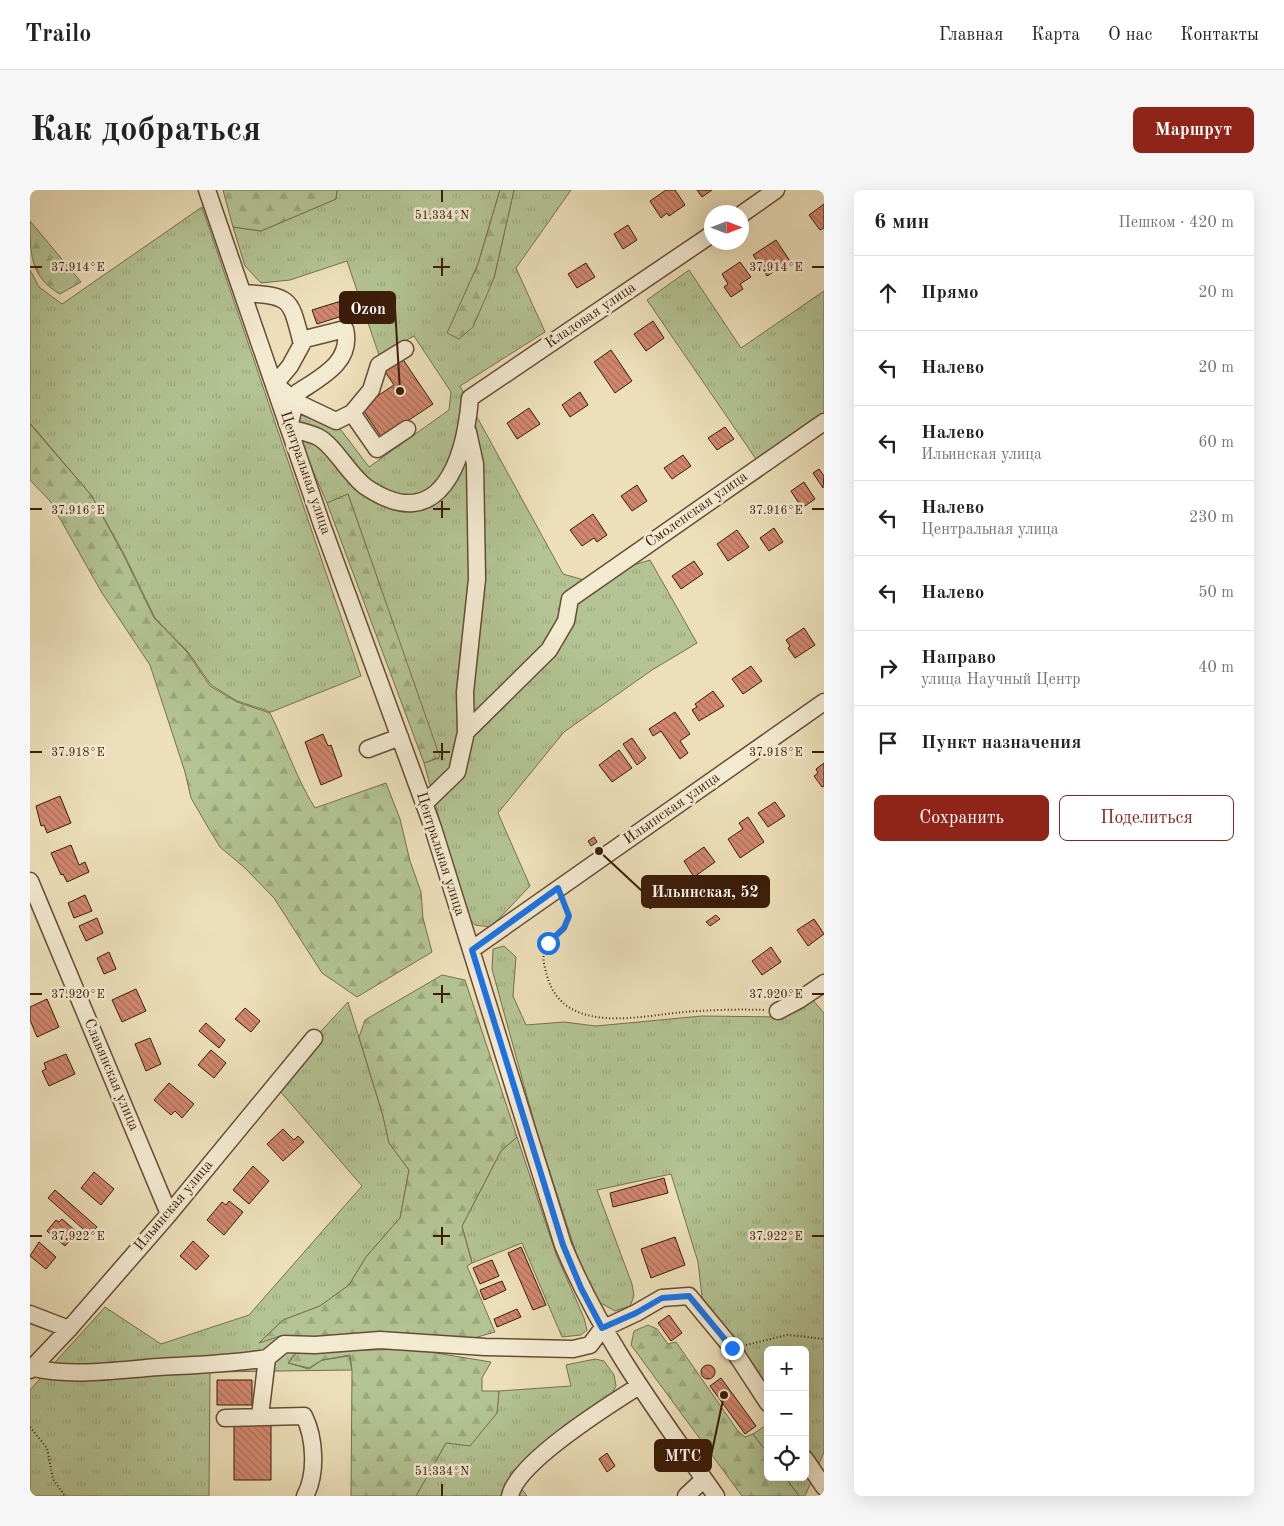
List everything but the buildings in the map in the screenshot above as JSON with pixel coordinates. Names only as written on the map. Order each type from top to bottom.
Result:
[{"type":"street","name":"Центральная улица","points":[[207,190],[289,428],[424,804],[472,950],[563,1245],[581,1288],[602,1328],[639,1386],[716,1496]]},
{"type":"street","points":[[749,209],[776,190]]},
{"type":"street","name":"Кладовая улица","points":[[467,430],[470,398],[704,239]]},
{"type":"street","points":[[244,293],[273,295],[288,301],[296,317],[302,344],[290,366],[275,384],[296,402],[336,421],[352,413],[372,390],[379,365],[405,349]]},
{"type":"street","points":[[301,340],[345,329],[348,341],[338,364],[297,393],[289,428],[320,438],[366,486],[397,502],[415,503],[432,497],[446,483],[457,465],[467,430]]},
{"type":"street","points":[[352,413],[377,449],[408,429]]},
{"type":"street","name":"Смоленская улица","points":[[466,732],[549,650],[566,621],[570,599],[824,422]]},
{"type":"street","points":[[424,804],[457,772],[466,732],[464,692],[477,579],[475,464],[467,430]]},
{"type":"street","name":"Ильинская улица","points":[[472,950],[824,702]]},
{"type":"street","points":[[368,749],[400,737]]},
{"type":"street","name":"Славянская улица","points":[[30,881],[169,1214]]},
{"type":"street","points":[[778,1011],[799,1000],[824,983]]},
{"type":"street","name":"Ильинская улица","points":[[31,1369],[69,1329],[169,1214],[314,1038]]},
{"type":"street","points":[[31,1369],[56,1373],[92,1372],[237,1363],[267,1358],[284,1344],[315,1345],[380,1340],[485,1347],[573,1349],[590,1345],[602,1328],[636,1313],[662,1298],[689,1296],[732,1348],[764,1396]]},
{"type":"street","points":[[30,1314],[69,1329]]},
{"type":"street","points":[[260,1416],[267,1358]]},
{"type":"street","points":[[510,1496],[511,1489],[528,1469],[562,1440],[602,1409],[639,1386]]},
{"type":"street","points":[[225,1418],[304,1416],[312,1432],[312,1484],[305,1496]]},
{"type":"street","points":[[809,1465],[824,1487]]},
{"type":"street","points":[[686,1496],[704,1480]]},
{"type":"path","points":[[558,888],[569,916],[564,928],[548,943],[543,954],[544,965],[549,982],[558,998],[571,1008],[594,1017],[619,1019],[715,1010],[778,1011]]},
{"type":"path","points":[[732,1348],[788,1335],[824,1339]]},
{"type":"path","points":[[30,1427],[47,1448],[53,1479],[65,1496]]},
{"type":"green space","points":[[223,190],[337,190],[336,199],[261,231],[233,227]]},
{"type":"green space","points":[[337,190],[500,190],[478,264],[448,333],[494,278],[514,190],[571,190],[516,268],[545,332],[460,386],[563,574],[584,580],[650,560],[697,643],[652,670],[564,732],[498,813],[530,886],[491,927],[475,925],[465,913],[424,763],[439,758],[348,494],[327,503],[296,432],[301,415],[341,430],[369,467],[449,410],[451,392],[414,336],[379,355],[347,261],[290,280],[261,283],[245,266],[233,227],[261,231],[336,199]]},
{"type":"green space","points":[[500,190],[514,190],[494,278],[473,327],[459,339],[447,333],[478,264]]},
{"type":"green space","points":[[202,207],[361,676],[271,712],[237,701],[211,685],[188,652],[155,618],[124,554],[91,495],[30,423],[30,270],[39,287],[62,304]]},
{"type":"green space","points":[[30,221],[81,282],[60,294],[43,280],[37,272],[32,254]]},
{"type":"green space","points":[[689,270],[741,348],[824,291],[824,416],[758,462],[647,300]]},
{"type":"green space","points":[[30,424],[91,495],[123,554],[154,618],[187,652],[210,686],[237,702],[270,713],[302,785],[315,808],[386,783],[400,819],[410,861],[421,892],[423,918],[432,952],[357,997],[322,973],[274,898],[245,868],[220,847],[191,798],[185,772],[150,665],[102,593],[50,501],[30,480]]},
{"type":"green space","points":[[348,494],[440,757],[424,763],[327,503]]},
{"type":"green space","points":[[504,946],[516,957],[513,996],[526,1025],[564,1022],[596,1026],[702,1016],[781,1017],[812,999],[824,1013],[824,1452],[805,1496],[799,1496],[788,1481],[809,1481],[809,1346],[764,1346],[764,1399],[703,1305],[698,1262],[671,1174],[597,1190],[632,1284],[634,1296],[630,1306],[615,1311],[597,1301],[578,1259],[536,1129],[492,969],[493,949]]},
{"type":"green space","points":[[442,975],[465,980],[517,1137],[501,1151],[462,1226],[472,1263],[467,1266],[495,1332],[467,1340],[322,1339],[280,1336],[259,1343],[283,1320],[320,1306],[349,1285],[366,1257],[400,1218],[409,1170],[389,1143],[383,1116],[359,1037],[365,1020]]},
{"type":"green space","points":[[348,1002],[383,1116],[389,1143],[409,1170],[400,1218],[366,1257],[349,1285],[320,1306],[283,1320],[260,1342],[280,1336],[285,1349],[296,1352],[288,1363],[309,1369],[322,1360],[349,1356],[352,1370],[210,1372],[209,1496],[30,1496],[30,1390],[105,1307],[161,1344],[249,1315],[362,1186],[273,1083]]},
{"type":"green space","points":[[517,1137],[556,1254],[584,1318],[587,1330],[581,1335],[562,1337],[522,1243],[472,1263],[462,1226],[501,1151]]},
{"type":"green space","points":[[648,1325],[657,1329],[668,1344],[676,1342],[738,1431],[745,1437],[753,1434],[764,1449],[764,1481],[788,1481],[799,1496],[742,1496],[631,1345],[634,1331]]},
{"type":"green space","points":[[411,1349],[491,1362],[482,1378],[482,1391],[499,1391],[497,1413],[470,1446],[446,1443],[416,1496],[351,1496],[352,1370],[350,1355],[322,1360],[309,1368],[289,1363],[297,1352]]},
{"type":"green space","points":[[595,1359],[604,1361],[614,1375],[616,1386],[611,1395],[510,1473],[527,1496],[416,1496],[446,1443],[489,1421],[497,1413],[499,1391],[571,1386],[566,1365]]},
{"type":"green space","points":[[764,1427],[764,1449],[753,1434]]},
{"type":"place","name":"Ozon","points":[[400,391]]},
{"type":"place","name":"Ильинская, 52","points":[[599,851]]},
{"type":"place","name":"МТС","points":[[724,1395]]},
{"type":"route","points":[[548,943],[564,928],[569,916],[558,888],[472,950],[563,1245],[581,1288],[602,1328],[636,1313],[662,1298],[689,1296],[695,1306],[732,1348]]}]
